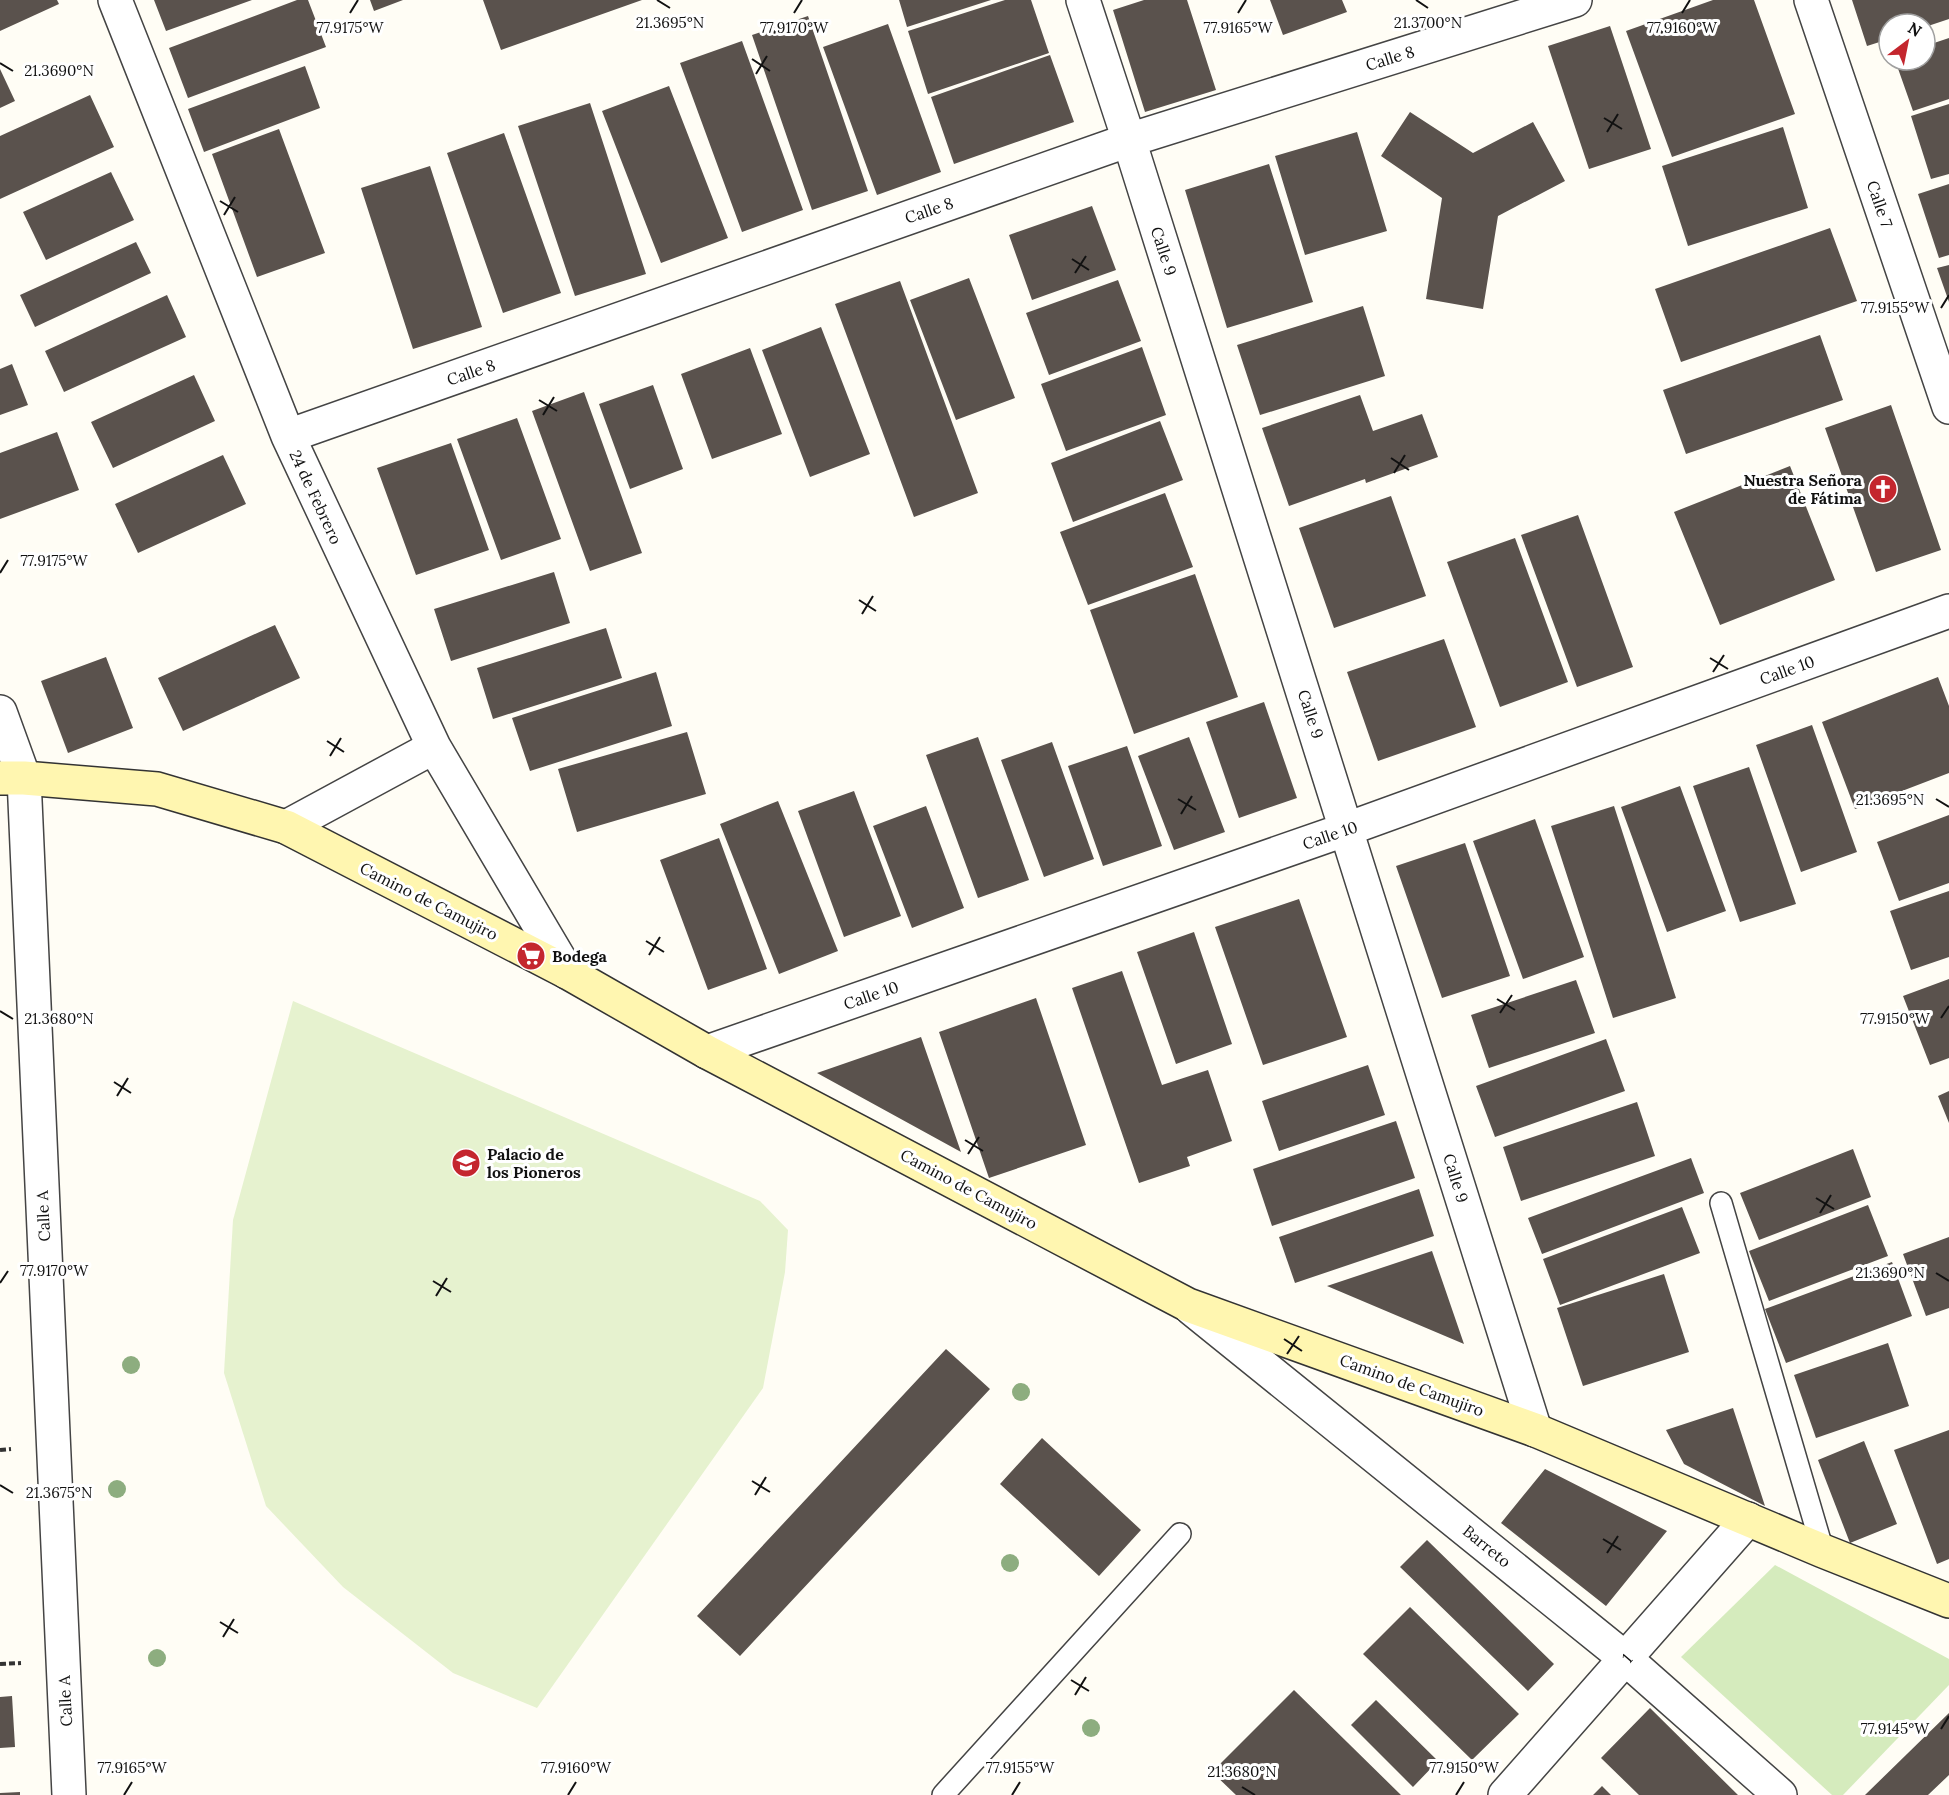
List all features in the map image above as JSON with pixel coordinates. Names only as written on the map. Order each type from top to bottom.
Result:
[{"type":"street","name":"24 de Febrero","points":[[115,0],[288,436],[434,747],[567,972]]},
{"type":"street","name":"Calle 9","points":[[1083,0],[1347,829],[1535,1430]]},
{"type":"street","name":"Calle 8","points":[[288,436],[1129,140],[1575,0]]},
{"type":"street","name":"Calle 7","points":[[1811,0],[1949,408]]},
{"type":"street","name":"Calle 10","points":[[707,1052],[1347,829],[1949,611]]},
{"type":"street","name":"Calle A","points":[[0,712],[12,778],[69,1795]]},
{"type":"street","points":[[286,827],[434,747]]},
{"type":"street","name":"Camino de Camujiro","points":[[12,778],[157,789],[286,827],[567,972],[707,1052],[1188,1305],[1535,1430],[1823,1551],[1949,1601]]},
{"type":"street","name":"Barreto","points":[[1188,1305],[1626,1659],[1780,1795]]},
{"type":"street","name":"1","points":[[1505,1795],[1748,1519]]},
{"type":"lane","points":[[1721,1203],[1823,1551]]},
{"type":"lane","points":[[947,1794],[1180,1534]]},
{"type":"green space","points":[[293,1001],[760,1201],[788,1230],[785,1272],[763,1388],[537,1708],[453,1673],[343,1587],[266,1506],[224,1373],[233,1220]]},
{"type":"green space","points":[[1775,1565],[1949,1659],[1949,1685],[1843,1795],[1832,1795],[1681,1657]]},
{"type":"building","points":[[0,0],[57,0],[59,4],[0,31]]},
{"type":"building","points":[[154,0],[252,0],[166,31]]},
{"type":"building","points":[[297,0],[308,0],[326,47],[188,98],[169,48]]},
{"type":"building","points":[[370,0],[403,0],[374,11]]},
{"type":"building","points":[[483,0],[642,0],[501,50]]},
{"type":"building","points":[[899,0],[991,0],[907,27]]},
{"type":"building","points":[[1005,0],[1031,0],[1049,53],[928,94],[908,31]]},
{"type":"building","points":[[1144,0],[1187,0],[1216,90],[1145,112],[1113,10]]},
{"type":"building","points":[[1270,0],[1342,0],[1347,12],[1283,35]]},
{"type":"building","points":[[1713,0],[1754,0],[1795,114],[1672,157],[1626,31]]},
{"type":"building","points":[[1852,0],[1949,0],[1949,19],[1937,23],[1937,12],[1877,12],[1877,43],[1867,46]]},
{"type":"building","points":[[808,16],[868,191],[812,210],[752,35]]},
{"type":"building","points":[[888,24],[941,172],[877,195],[823,47]]},
{"type":"building","points":[[1610,26],[1651,149],[1589,169],[1548,46]]},
{"type":"building","points":[[1949,38],[1949,99],[1913,111],[1899,72],[1937,72],[1937,42]]},
{"type":"building","points":[[742,41],[803,210],[742,232],[680,63]]},
{"type":"building","points":[[1050,55],[1074,122],[954,164],[931,97]]},
{"type":"building","points":[[305,66],[320,108],[204,152],[188,109]]},
{"type":"building","points":[[0,69],[15,101],[0,108]]},
{"type":"building","points":[[669,86],[728,238],[661,263],[602,111]]},
{"type":"building","points":[[90,95],[114,147],[0,199],[0,136]]},
{"type":"building","points":[[590,103],[646,274],[575,296],[518,126]]},
{"type":"building","points":[[1949,104],[1949,174],[1931,179],[1911,116]]},
{"type":"building","points":[[1410,112],[1473,153],[1533,122],[1565,181],[1498,216],[1483,309],[1426,299],[1442,198],[1381,156]]},
{"type":"building","points":[[1783,127],[1808,208],[1688,246],[1662,166]]},
{"type":"building","points":[[279,129],[325,253],[257,277],[212,154]]},
{"type":"building","points":[[1357,132],[1387,231],[1305,255],[1275,156]]},
{"type":"building","points":[[504,133],[561,293],[503,313],[447,153]]},
{"type":"building","points":[[1269,164],[1313,302],[1227,328],[1185,190]]},
{"type":"building","points":[[430,166],[482,327],[413,349],[361,188]]},
{"type":"building","points":[[111,172],[134,220],[46,260],[23,212]]},
{"type":"building","points":[[1949,184],[1949,255],[1939,258],[1918,194]]},
{"type":"building","points":[[1092,206],[1116,270],[1032,300],[1009,235]]},
{"type":"building","points":[[1830,228],[1857,301],[1681,362],[1655,289]]},
{"type":"building","points":[[136,242],[151,273],[35,327],[20,295]]},
{"type":"building","points":[[1949,265],[1949,302],[1937,268]]},
{"type":"building","points":[[969,278],[1015,398],[956,420],[910,300]]},
{"type":"building","points":[[1118,280],[1141,341],[1049,375],[1026,313]]},
{"type":"building","points":[[900,281],[978,493],[914,517],[835,304]]},
{"type":"building","points":[[167,295],[186,337],[64,392],[45,351]]},
{"type":"building","points":[[1363,306],[1385,376],[1260,415],[1237,345]]},
{"type":"building","points":[[821,327],[870,454],[810,477],[762,350]]},
{"type":"building","points":[[1820,335],[1843,400],[1686,454],[1663,390]]},
{"type":"building","points":[[1142,347],[1166,415],[1066,451],[1041,384]]},
{"type":"building","points":[[750,348],[782,434],[712,459],[681,374]]},
{"type":"building","points":[[12,364],[28,405],[0,415],[0,369]]},
{"type":"building","points":[[194,375],[215,421],[113,468],[91,422]]},
{"type":"building","points":[[653,385],[683,469],[630,489],[599,404]]},
{"type":"building","points":[[584,392],[642,553],[590,571],[532,411]]},
{"type":"building","points":[[1360,395],[1373,431],[1422,414],[1438,457],[1366,483],[1365,479],[1289,506],[1262,428]]},
{"type":"building","name":"Nuestra Señora de Fátima","points":[[1891,405],[1941,550],[1876,572],[1825,428]]},
{"type":"building","points":[[517,418],[561,539],[501,560],[457,439]]},
{"type":"building","points":[[1160,421],[1183,480],[1073,522],[1051,463]]},
{"type":"building","points":[[57,432],[79,490],[0,519],[0,453]]},
{"type":"building","points":[[451,443],[489,550],[416,575],[377,468]]},
{"type":"building","points":[[223,455],[246,504],[138,553],[115,504]]},
{"type":"building","points":[[1790,466],[1835,580],[1720,625],[1674,512]]},
{"type":"building","points":[[1165,493],[1193,567],[1088,605],[1060,532]]},
{"type":"building","points":[[1391,496],[1426,596],[1334,628],[1299,528]]},
{"type":"building","points":[[1578,515],[1633,667],[1577,687],[1521,535]]},
{"type":"building","points":[[1515,538],[1568,682],[1500,707],[1447,562]]},
{"type":"building","points":[[554,572],[570,623],[451,661],[434,609]]},
{"type":"building","points":[[1195,574],[1238,697],[1134,734],[1090,610]]},
{"type":"building","points":[[275,625],[300,678],[183,731],[158,678]]},
{"type":"building","points":[[606,628],[622,678],[493,719],[477,668]]},
{"type":"building","points":[[1444,639],[1476,727],[1378,761],[1347,672]]},
{"type":"building","points":[[106,657],[133,728],[68,753],[41,681]]},
{"type":"building","points":[[656,672],[672,726],[530,771],[512,718]]},
{"type":"building","points":[[1938,677],[1949,706],[1949,773],[1855,809],[1822,722]]},
{"type":"building","points":[[1264,702],[1297,798],[1239,818],[1206,722]]},
{"type":"building","points":[[1812,725],[1857,852],[1801,872],[1756,745]]},
{"type":"building","points":[[687,732],[706,794],[577,832],[558,769]]},
{"type":"building","points":[[978,737],[1029,880],[978,898],[926,755]]},
{"type":"building","points":[[1189,737],[1225,832],[1174,850],[1138,756]]},
{"type":"building","points":[[1052,742],[1094,859],[1044,877],[1001,760]]},
{"type":"building","points":[[1127,746],[1162,846],[1103,866],[1068,766]]},
{"type":"building","points":[[1749,767],[1796,904],[1740,922],[1693,786]]},
{"type":"building","points":[[1680,786],[1726,911],[1667,932],[1621,807]]},
{"type":"building","points":[[854,791],[901,916],[844,937],[798,811]]},
{"type":"building","points":[[778,801],[838,951],[779,974],[720,824]]},
{"type":"building","points":[[926,806],[964,908],[912,928],[873,826]]},
{"type":"building","points":[[1614,806],[1676,998],[1613,1018],[1551,826]]},
{"type":"building","points":[[1949,815],[1949,883],[1899,901],[1877,842]]},
{"type":"building","points":[[1535,819],[1584,957],[1523,979],[1473,841]]},
{"type":"building","points":[[719,838],[767,969],[708,990],[660,860]]},
{"type":"building","points":[[1465,843],[1510,976],[1442,998],[1396,866]]},
{"type":"building","points":[[1949,891],[1949,957],[1911,970],[1890,911]]},
{"type":"building","points":[[1299,899],[1347,1037],[1263,1065],[1215,927]]},
{"type":"building","points":[[1194,932],[1232,1044],[1176,1064],[1137,952]]},
{"type":"building","points":[[1122,971],[1162,1085],[1208,1070],[1232,1141],[1187,1157],[1190,1166],[1139,1183],[1072,988]]},
{"type":"building","points":[[1949,979],[1949,1058],[1930,1065],[1903,996]]},
{"type":"building","points":[[1576,980],[1595,1033],[1489,1068],[1471,1015]]},
{"type":"building","points":[[1036,998],[1086,1145],[989,1178],[939,1032]]},
{"type":"building","points":[[921,1037],[961,1152],[817,1073]]},
{"type":"building","points":[[1606,1039],[1625,1091],[1495,1137],[1476,1086]]},
{"type":"building","points":[[1368,1065],[1385,1115],[1279,1151],[1262,1101]]},
{"type":"building","points":[[1949,1091],[1949,1123],[1938,1096]]},
{"type":"building","points":[[1637,1102],[1655,1156],[1521,1201],[1503,1147]]},
{"type":"building","points":[[1396,1121],[1415,1178],[1272,1226],[1253,1169]]},
{"type":"building","points":[[1853,1149],[1871,1197],[1759,1240],[1740,1193]]},
{"type":"building","points":[[1691,1158],[1704,1193],[1542,1254],[1528,1218]]},
{"type":"building","points":[[1419,1189],[1434,1236],[1295,1283],[1279,1237]]},
{"type":"building","points":[[1868,1205],[1888,1256],[1769,1301],[1749,1251]]},
{"type":"building","points":[[1682,1207],[1700,1253],[1560,1305],[1543,1259]]},
{"type":"building","points":[[1949,1237],[1949,1308],[1926,1316],[1903,1254]]},
{"type":"building","points":[[1432,1251],[1464,1344],[1327,1286]]},
{"type":"building","points":[[1892,1262],[1912,1316],[1786,1363],[1765,1309]]},
{"type":"building","points":[[1664,1274],[1689,1352],[1583,1386],[1557,1308]]},
{"type":"building","points":[[1888,1343],[1909,1406],[1816,1438],[1794,1375]]},
{"type":"building","points":[[946,1349],[990,1389],[740,1656],[697,1616]]},
{"type":"building","points":[[1733,1408],[1765,1506],[1684,1464],[1666,1430]]},
{"type":"building","points":[[1949,1430],[1949,1559],[1937,1564],[1894,1450]]},
{"type":"building","points":[[1042,1438],[1141,1530],[1099,1576],[1000,1484]]},
{"type":"building","points":[[1864,1441],[1897,1524],[1850,1543],[1818,1460]]},
{"type":"building","points":[[1545,1469],[1667,1531],[1606,1606],[1501,1523]]},
{"type":"building","points":[[1427,1540],[1554,1664],[1528,1691],[1400,1567]]},
{"type":"building","points":[[1410,1607],[1519,1714],[1472,1760],[1363,1654]]},
{"type":"building","points":[[1294,1690],[1401,1795],[1236,1795],[1212,1772]]},
{"type":"building","points":[[12,1696],[15,1747],[0,1748],[0,1697]]},
{"type":"building","points":[[1376,1700],[1438,1761],[1413,1787],[1351,1725]]},
{"type":"building","points":[[1650,1708],[1738,1795],[1639,1795],[1601,1758]]},
{"type":"building","points":[[1949,1713],[1949,1775],[1928,1795],[1865,1795]]},
{"type":"building","points":[[1602,1786],[1611,1795],[1593,1795]]},
{"type":"building","points":[[20,1792],[20,1795],[0,1795],[0,1793]]},
{"type":"place","name":"Nuestra Señora de Fátima","points":[[1883,489]]},
{"type":"place","name":"Bodega","points":[[531,956]]},
{"type":"place","name":"Palacio de los Pioneros","points":[[466,1163]]}]
